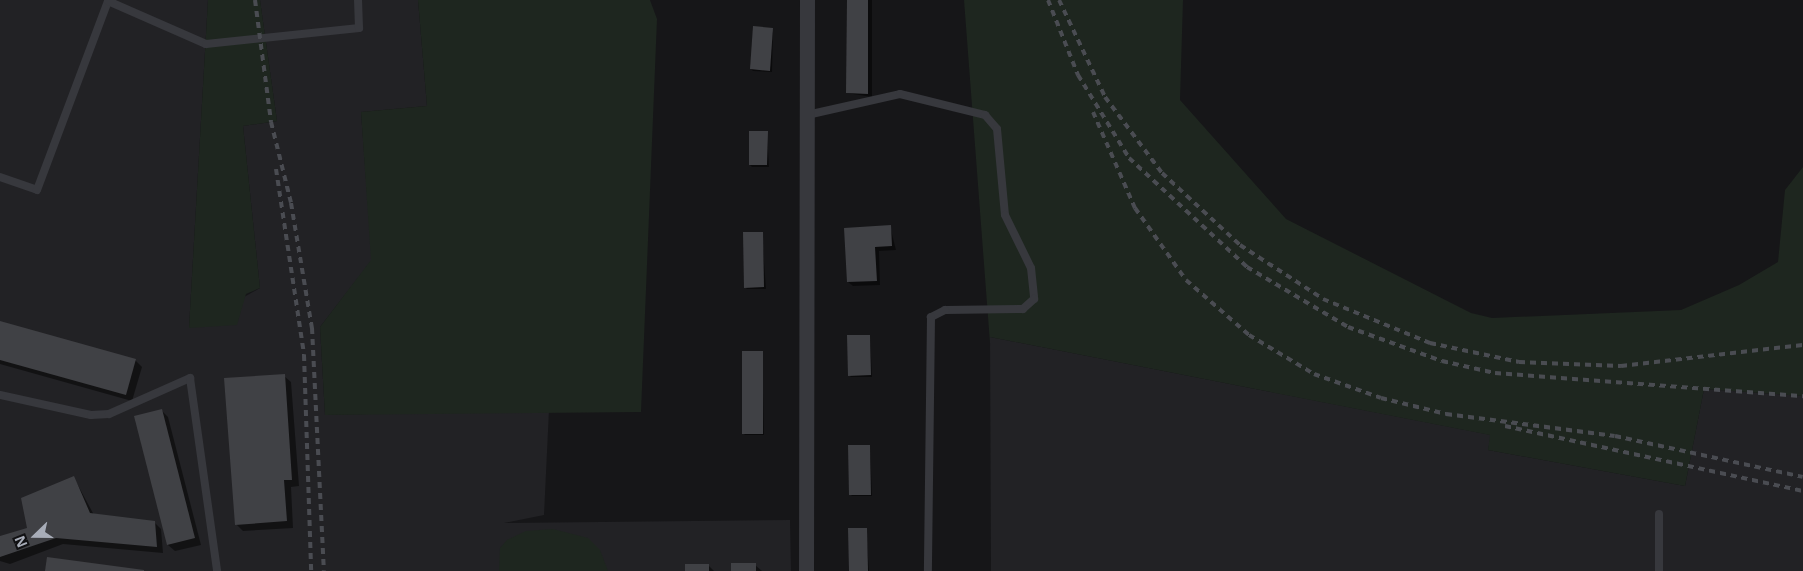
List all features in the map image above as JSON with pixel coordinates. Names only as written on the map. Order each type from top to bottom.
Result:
[{"type":"street","points":[[806,571],[807,0]]},
{"type":"lane","points":[[0,177],[37,190],[108,1],[206,44],[359,28],[358,0]]},
{"type":"lane","points":[[807,114],[900,94],[984,115],[996,129],[1004,216],[1031,268],[1034,299],[1023,309],[945,310],[931,317],[928,571]]},
{"type":"lane","points":[[0,395],[91,415],[109,414],[190,378],[217,571]]},
{"type":"lane","points":[[1659,514],[1659,571]]},
{"type":"shaded area","points":[[0,0],[208,0],[189,328],[260,288],[243,126],[277,121],[260,0],[418,0],[427,106],[361,112],[372,260],[320,327],[325,415],[549,410],[544,515],[504,523],[790,520],[791,571],[0,571]]},
{"type":"shaded area","points":[[208,0],[260,0],[277,121],[243,126],[260,288],[246,294],[237,325],[189,328]]},
{"type":"shaded area","points":[[418,0],[650,0],[657,19],[641,412],[325,415],[320,327],[371,260],[361,112],[427,106]]},
{"type":"shaded area","points":[[964,0],[1183,0],[1180,100],[1286,219],[1471,313],[1492,318],[1681,310],[1739,285],[1778,262],[1785,190],[1803,167],[1803,396],[1704,389],[1685,486],[1488,450],[1490,435],[990,337],[990,343]]},
{"type":"shaded area","points":[[990,337],[1491,435],[1488,450],[1685,486],[1704,389],[1803,396],[1803,571],[991,571]]},
{"type":"shaded area","points":[[553,529],[588,538],[600,550],[608,571],[499,571],[500,548],[507,540],[526,531]]},
{"type":"building","points":[[847,0],[868,0],[868,94],[846,93]]},
{"type":"building","points":[[753,26],[773,28],[770,71],[750,69]]},
{"type":"building","points":[[749,131],[768,131],[767,165],[749,165]]},
{"type":"building","points":[[891,225],[892,246],[875,247],[877,281],[847,282],[844,228]]},
{"type":"building","points":[[743,232],[763,232],[764,287],[744,288]]},
{"type":"building","points":[[0,321],[136,359],[126,395],[0,360]]},
{"type":"building","points":[[847,335],[870,335],[871,375],[848,376]]},
{"type":"building","points":[[742,351],[763,351],[763,434],[742,434]]},
{"type":"building","points":[[285,374],[292,480],[284,480],[287,521],[235,525],[224,378]]},
{"type":"building","points":[[162,409],[195,538],[167,545],[134,416]]},
{"type":"building","points":[[848,445],[870,445],[871,495],[849,495]]},
{"type":"building","points":[[74,476],[90,513],[155,521],[157,547],[56,538],[0,557],[0,536],[27,528],[21,498]]},
{"type":"building","points":[[848,528],[867,528],[868,571],[849,571]]},
{"type":"building","points":[[47,557],[144,570],[144,571],[45,571]]},
{"type":"building","points":[[731,563],[756,563],[756,571],[731,571]]},
{"type":"building","points":[[685,564],[709,564],[709,571],[685,571]]},
{"type":"railway","points":[[255,0],[271,122],[291,203],[312,328],[324,571]]},
{"type":"railway","points":[[1048,0],[1078,75],[1129,158],[1247,267],[1348,327],[1442,361],[1495,373],[1803,396]]},
{"type":"railway","points":[[1059,0],[1105,97],[1162,173],[1240,245],[1323,299],[1430,343],[1519,362],[1621,366],[1803,345]]},
{"type":"railway","points":[[1093,112],[1135,208],[1186,280],[1249,335],[1314,374],[1381,398],[1446,414],[1615,436],[1803,477]]},
{"type":"railway","points":[[276,169],[304,355],[311,571]]},
{"type":"railway","points":[[1505,426],[1803,491]]}]
